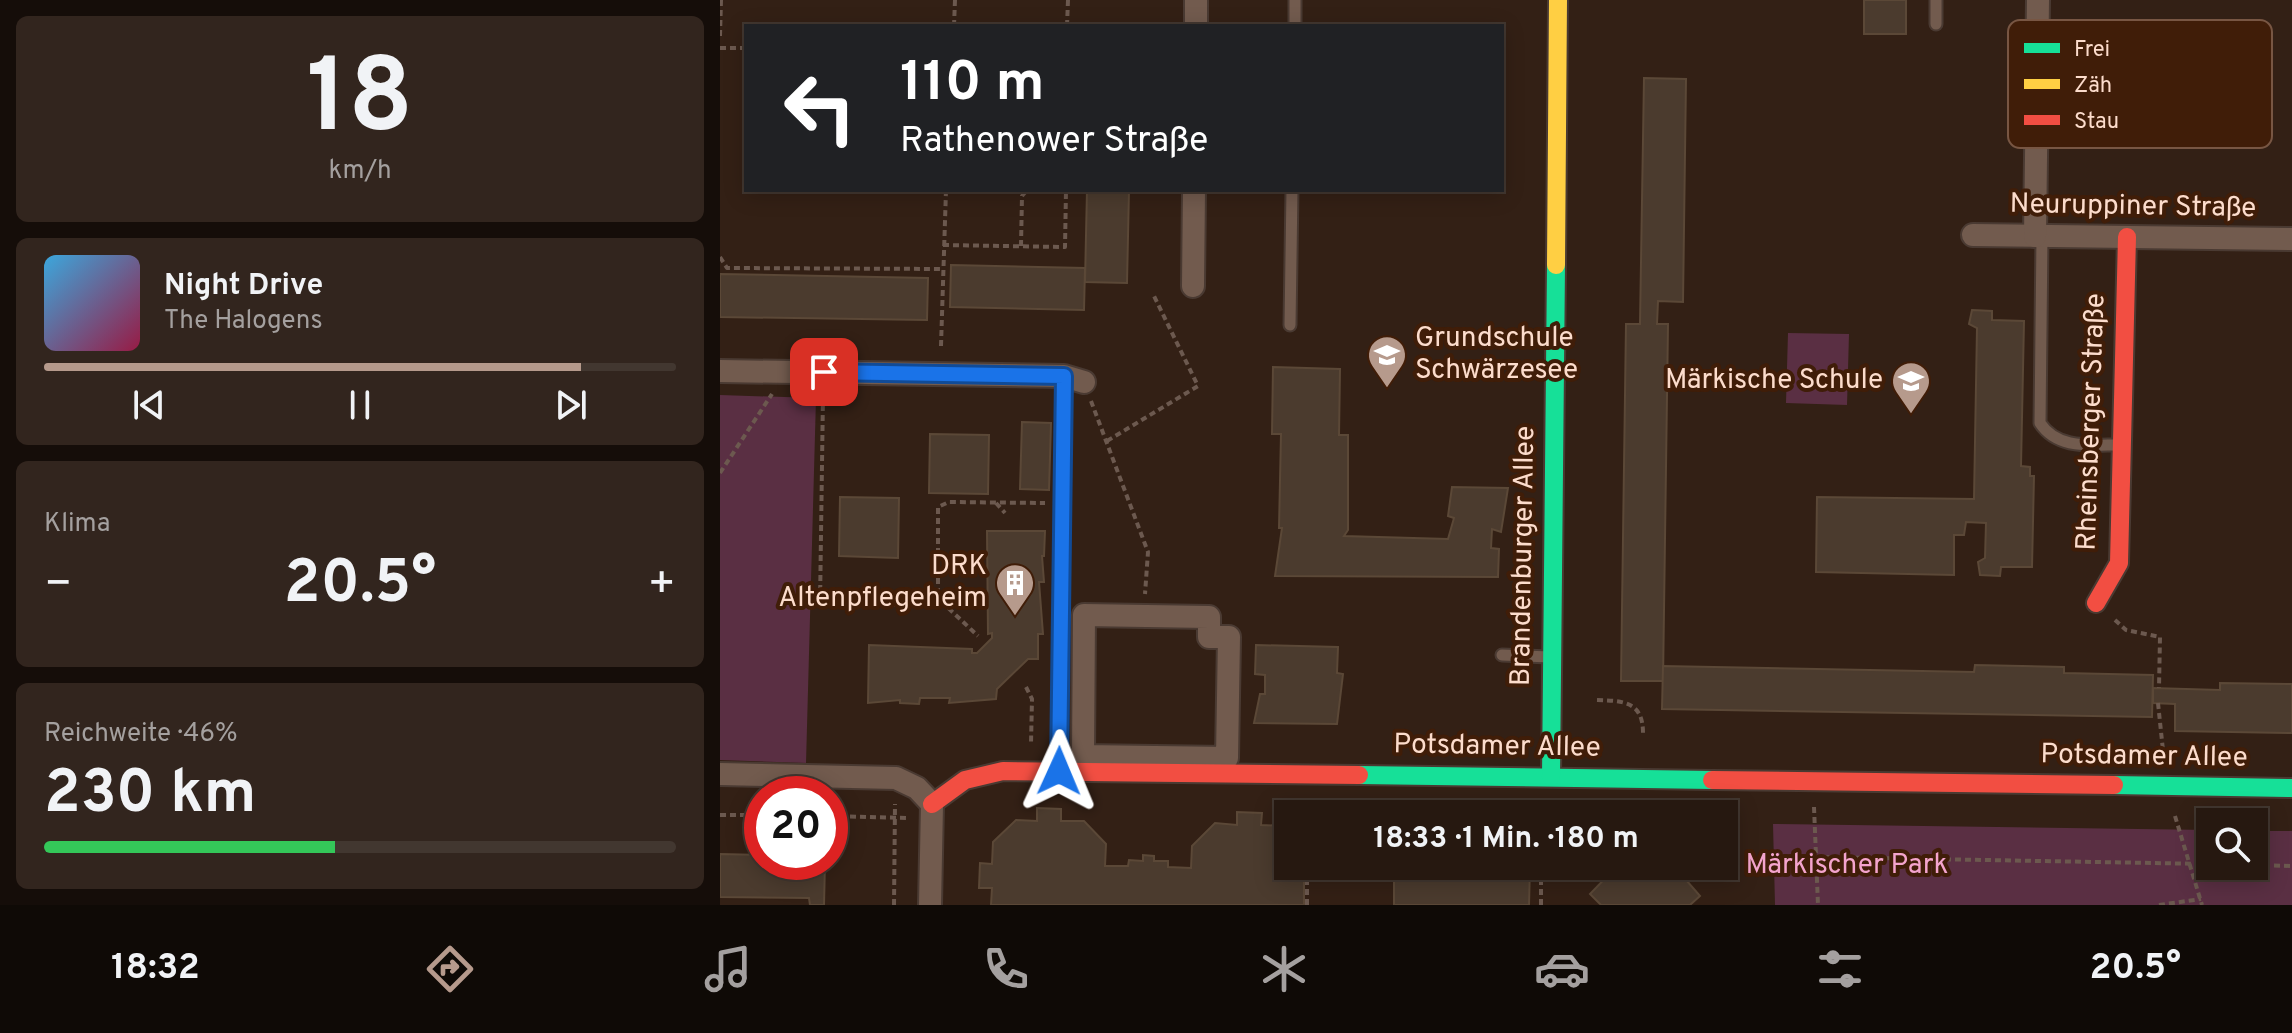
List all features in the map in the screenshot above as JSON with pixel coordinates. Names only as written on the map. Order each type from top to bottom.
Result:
[{"type":"street","points":[[1196,0],[1196,24]]},
{"type":"street","name":"Brandenburger Allee","points":[[1551,777],[1558,0]]},
{"type":"street","points":[[2038,148],[2038,236]]},
{"type":"street","points":[[1193,286],[1194,192]]},
{"type":"street","name":"Neuruppiner Straße","points":[[1973,235],[2292,239]]},
{"type":"street","name":"Rheinsberger Straße","points":[[2096,603],[2119,563],[2127,237]]},
{"type":"street","points":[[720,371],[1074,379]]},
{"type":"street","points":[[1084,615],[1144,616],[1209,617],[1209,637],[1229,637],[1227,758],[1083,756],[1084,615]]},
{"type":"street","name":"Potsdamer Allee","points":[[932,811],[962,778],[994,771],[1031,770],[2292,788]]},
{"type":"street","points":[[720,774],[896,778],[917,788],[932,811],[930,905]]},
{"type":"lane","points":[[1295,0],[1295,24]]},
{"type":"lane","points":[[1936,0],[1936,24]]},
{"type":"lane","points":[[1290,325],[1292,192]]},
{"type":"lane","points":[[2038,236],[2040,423],[2048,436],[2074,445],[2122,445]]},
{"type":"lane","points":[[1059,771],[1062,503],[1074,379]]},
{"type":"lane","points":[[1502,655],[1550,657]]},
{"type":"path","points":[[720,36],[721,0]]},
{"type":"path","points":[[954,24],[955,0]]},
{"type":"path","points":[[1067,24],[1068,0]]},
{"type":"path","points":[[720,48],[744,48]]},
{"type":"path","points":[[941,346],[946,192]]},
{"type":"path","points":[[1021,246],[1022,196],[1025,192]]},
{"type":"path","points":[[943,245],[1065,247],[1066,192]]},
{"type":"path","points":[[720,257],[727,268],[943,269]]},
{"type":"path","points":[[1107,441],[1198,386],[1153,294]]},
{"type":"path","points":[[720,473],[787,372]]},
{"type":"path","points":[[824,372],[820,605],[944,604],[978,636]]},
{"type":"path","points":[[1074,379],[1107,441],[1148,552],[1144,616]]},
{"type":"path","points":[[938,604],[938,507],[949,502],[1062,503]]},
{"type":"path","points":[[996,503],[1005,513]]},
{"type":"path","points":[[2096,603],[2126,630],[2160,637],[2159,688]]},
{"type":"path","points":[[1026,687],[1032,699],[1031,770]]},
{"type":"path","points":[[1597,700],[1627,702],[1636,706],[1643,719],[1643,733]]},
{"type":"path","points":[[2158,703],[2166,788],[2202,902],[2159,905]]},
{"type":"path","points":[[894,905],[896,778]]},
{"type":"path","points":[[1814,783],[1818,905]]},
{"type":"path","points":[[848,816],[895,817],[932,811]]},
{"type":"path","points":[[720,815],[744,815]]},
{"type":"path","points":[[1815,857],[2196,864]]},
{"type":"path","points":[[2268,865],[2292,866]]},
{"type":"path","points":[[1307,880],[1307,905]]},
{"type":"path","points":[[1541,880],[1541,905]]},
{"type":"green space","points":[[1788,333],[1849,334],[1847,405],[1786,403]]},
{"type":"green space","points":[[720,395],[816,398],[806,763],[720,760]]},
{"type":"green space","name":"Märkischer Park","points":[[1773,824],[2196,830],[2196,880],[2268,880],[2268,831],[2292,831],[2292,905],[1775,905]]},
{"type":"building","points":[[1864,0],[1906,0],[1906,34],[1864,34]]},
{"type":"building","points":[[1644,78],[1686,79],[1683,302],[1658,301],[1657,324],[1668,324],[1663,681],[1621,681],[1626,324],[1640,324]]},
{"type":"building","points":[[1087,192],[1129,192],[1127,283],[1085,282]]},
{"type":"building","points":[[951,265],[1085,268],[1084,310],[950,307]]},
{"type":"building","points":[[720,274],[928,278],[927,320],[720,317]]},
{"type":"building","points":[[1972,310],[1992,311],[1992,320],[2024,321],[2021,466],[2030,467],[2030,476],[2034,476],[2032,567],[2001,567],[2000,576],[1980,575],[1978,562],[1985,558],[1986,523],[1966,522],[1964,535],[1954,535],[1954,575],[1816,572],[1817,497],[1974,499],[1977,328],[1969,324]]},
{"type":"building","points":[[1273,367],[1340,369],[1339,435],[1348,435],[1348,530],[1344,536],[1448,539],[1454,518],[1448,516],[1452,487],[1508,488],[1501,532],[1492,529],[1491,548],[1499,549],[1498,577],[1275,576],[1282,528],[1279,528],[1281,434],[1272,434]]},
{"type":"building","points":[[1022,422],[1051,423],[1049,490],[1020,489]]},
{"type":"building","points":[[930,434],[989,435],[988,494],[929,493]]},
{"type":"building","points":[[840,497],[899,498],[898,558],[839,556]]},
{"type":"building","name":"DRK Altenpflegeheim","points":[[987,531],[1045,531],[1042,556],[1044,582],[1039,582],[1043,634],[1038,634],[1038,659],[1028,659],[997,689],[996,699],[949,703],[950,698],[920,698],[919,704],[900,703],[900,700],[868,703],[869,645],[972,649],[972,653],[977,653],[992,638],[992,633],[988,634]]},
{"type":"building","points":[[1256,645],[1338,647],[1337,673],[1343,674],[1337,724],[1254,723],[1260,694],[1265,694],[1265,675],[1255,674]]},
{"type":"building","points":[[1975,665],[2064,667],[2064,673],[2153,675],[2152,717],[1662,709],[1663,666],[1974,672]]},
{"type":"building","points":[[2220,683],[2292,684],[2292,733],[2175,731],[2175,704],[2153,703],[2153,688],[2220,690]]},
{"type":"building","points":[[1037,808],[1061,809],[1061,821],[1084,821],[1106,844],[1105,866],[1128,866],[1129,860],[1143,861],[1143,855],[1154,856],[1154,861],[1168,861],[1168,867],[1191,868],[1192,846],[1215,823],[1237,825],[1237,812],[1262,813],[1261,825],[1274,825],[1274,880],[1304,880],[1304,905],[991,905],[992,888],[979,888],[980,863],[992,864],[993,842],[1016,820],[1037,821]]},
{"type":"building","points":[[720,854],[744,855],[744,880],[825,880],[824,905],[810,905],[809,898],[720,897]]},
{"type":"building","points":[[1394,880],[1530,880],[1529,905],[1394,905]]},
{"type":"building","points":[[1604,880],[1686,880],[1700,896],[1690,905],[1601,905],[1590,894]]},
{"type":"traffic: fast","points":[[1551,777],[1556,265]]},
{"type":"traffic: fast","points":[[1359,775],[1712,780]]},
{"type":"traffic: fast","points":[[2114,785],[2292,788]]},
{"type":"traffic: slow","points":[[1556,265],[1558,0]]},
{"type":"traffic: jam","points":[[2096,603],[2119,563],[2127,237]]},
{"type":"traffic: jam","points":[[932,804],[965,780],[1003,771],[1359,775]]},
{"type":"traffic: jam","points":[[1712,780],[2114,785]]},
{"type":"place","name":"Grundschule Schwärzesee","points":[[1387,389]]},
{"type":"place","name":"Märkische Schule","points":[[1911,415]]},
{"type":"place","name":"DRK Altenpflegeheim","points":[[1015,617]]},
{"type":"route","points":[[824,372],[1064,376],[1059,771]]}]
